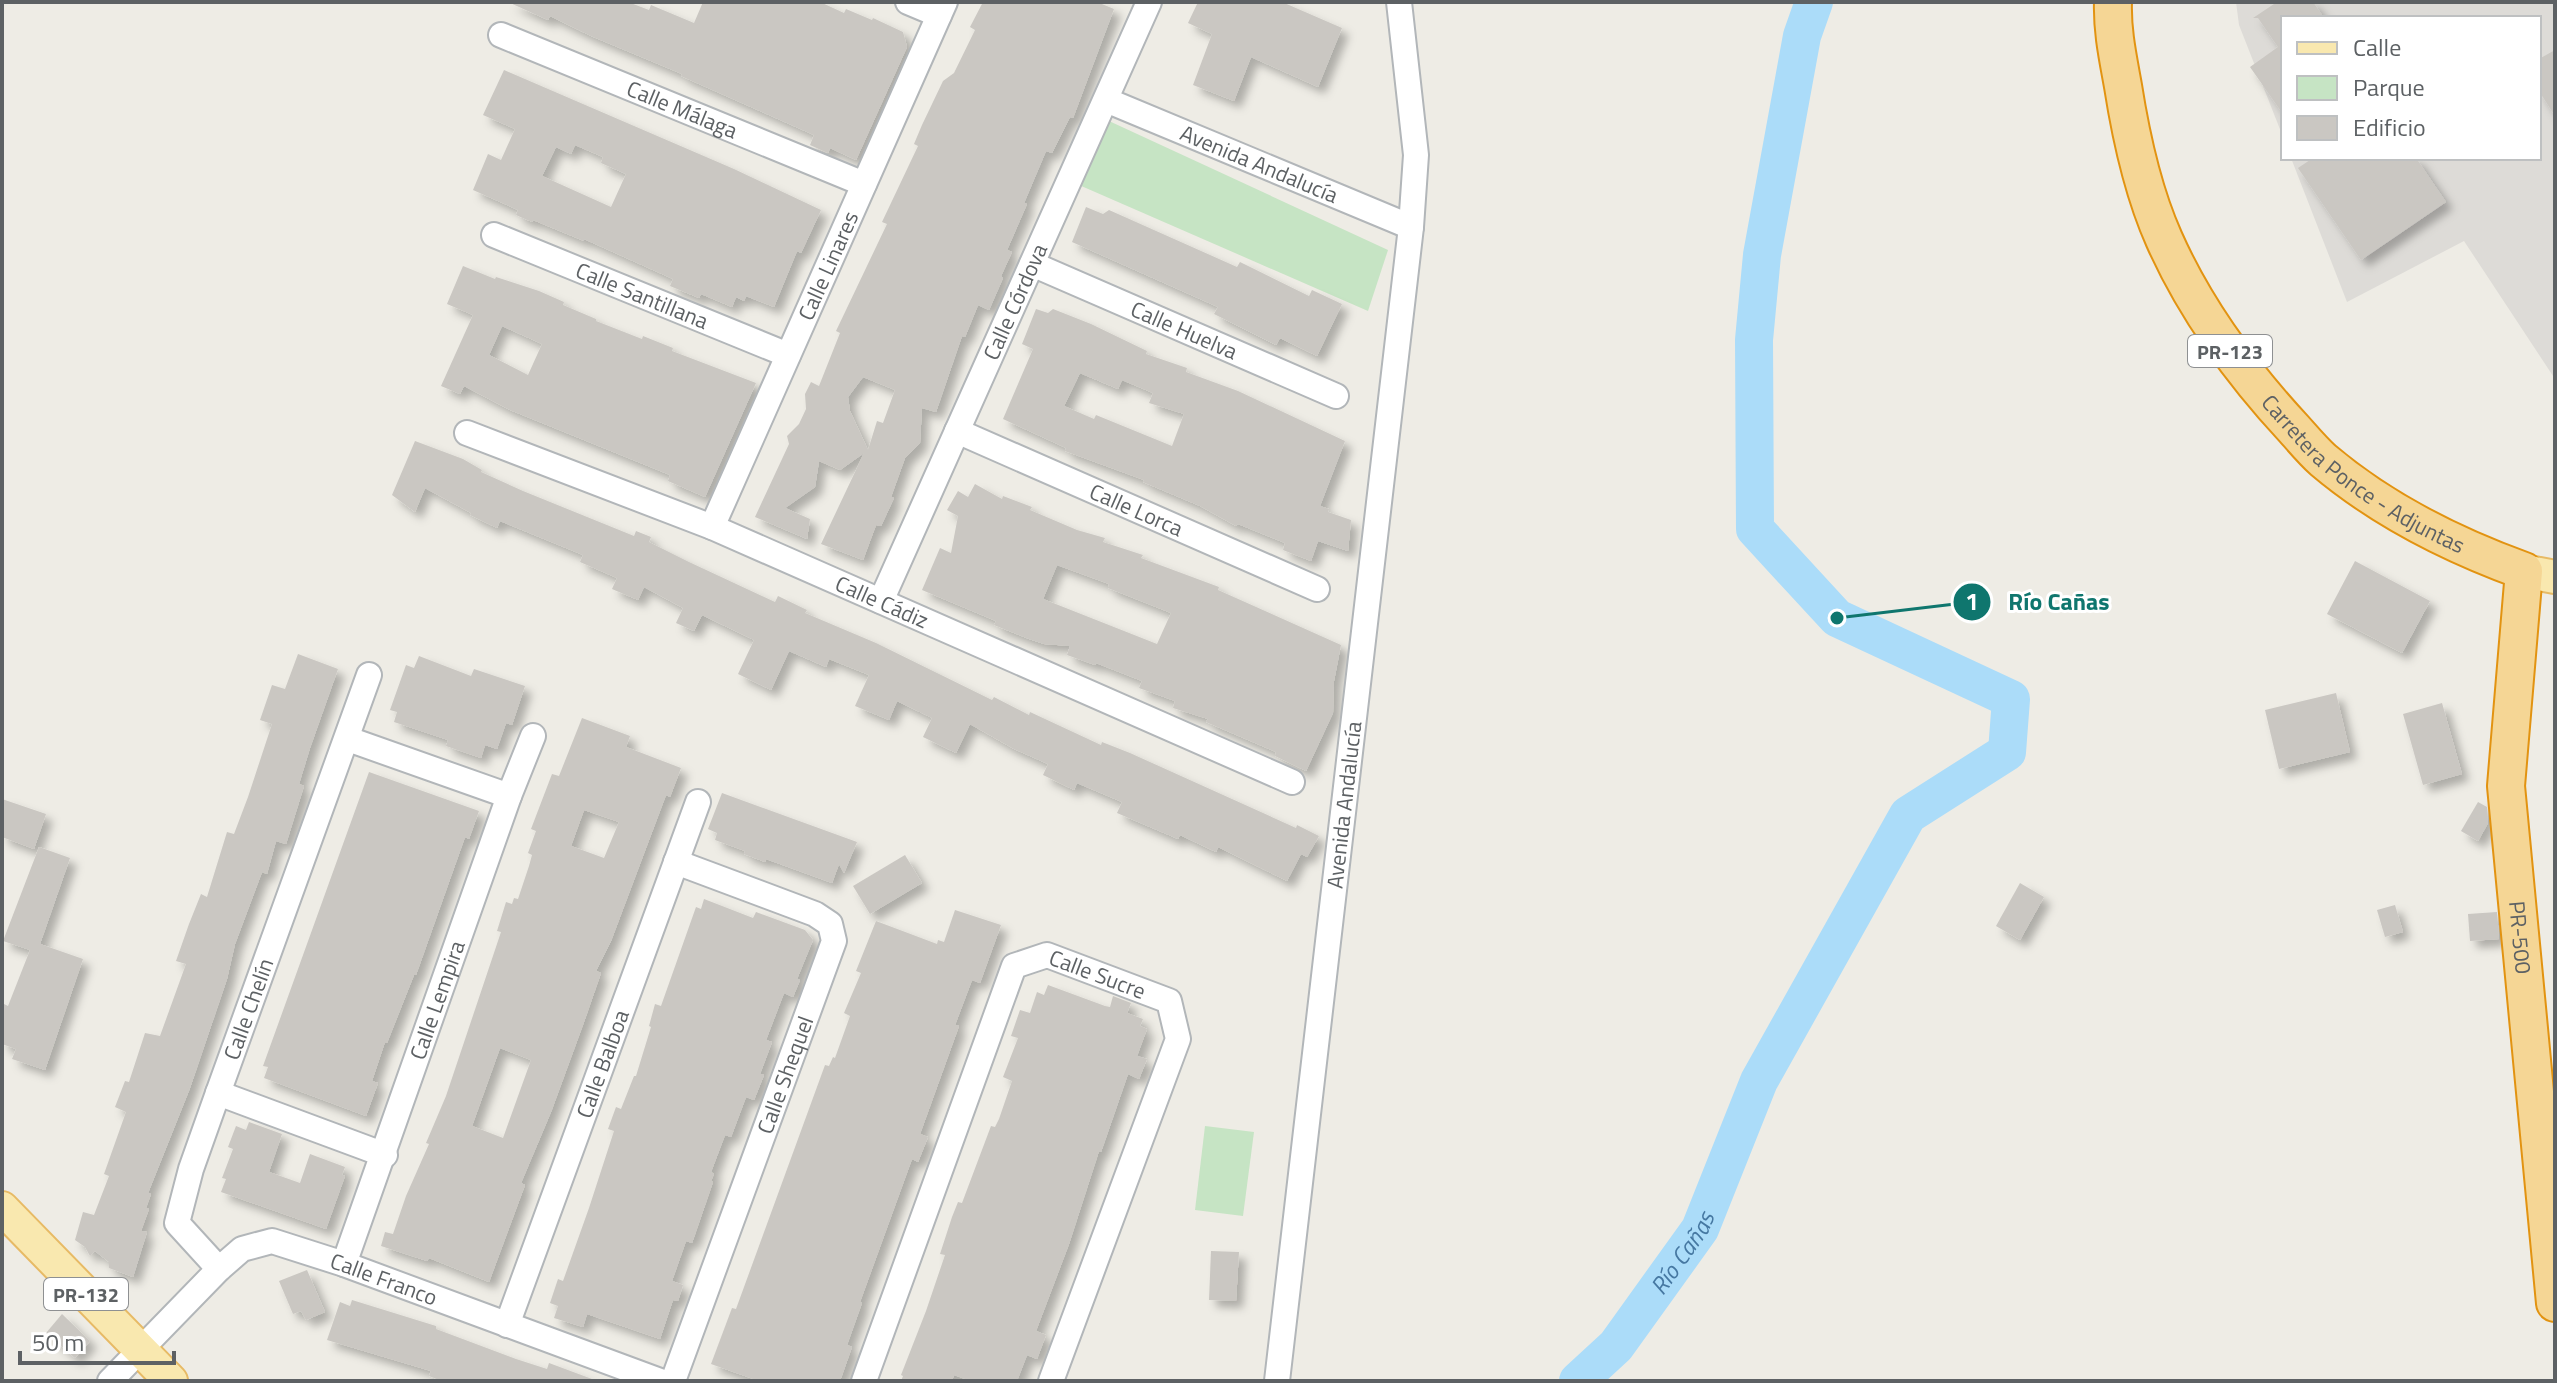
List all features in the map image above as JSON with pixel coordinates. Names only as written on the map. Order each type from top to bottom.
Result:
[{"type":"highway","name":"Carretera Ponce - Adjuntas","points":[[2113,2],[2112,24],[2132,141],[2163,238],[2210,322],[2259,392],[2322,459],[2378,500],[2435,534],[2479,555],[2540,574]]},
{"type":"highway","name":"PR-500","points":[[2540,574],[2506,786],[2555,1303]]},
{"type":"main road","name":"PR-132","points":[[2,1208],[171,1381]]},
{"type":"street","points":[[908,2],[942,8]]},
{"type":"street","name":"Calle Córdova","points":[[881,601],[1149,2]]},
{"type":"street","name":"Avenida Andalucía","points":[[1277,1381],[1411,227],[1416,155],[1399,2]]},
{"type":"street","name":"Calle Linares","points":[[712,527],[942,8]]},
{"type":"street","name":"Calle Málaga","points":[[501,35],[864,184]]},
{"type":"street","name":"Avenida Andalucía","points":[[1106,100],[1411,227]]},
{"type":"street","name":"Calle Santillana","points":[[494,235],[788,355]]},
{"type":"street","name":"Calle Huelva","points":[[1032,264],[1336,396]]},
{"type":"street","name":"Calle Lorca","points":[[957,431],[1317,589]]},
{"type":"street","name":"Calle Cádiz","points":[[467,433],[712,527],[1292,782]]},
{"type":"street","name":"Calle Chelín","points":[[219,1269],[177,1223],[191,1169],[369,675]]},
{"type":"street","name":"Calle Lempira","points":[[344,1264],[533,736]]},
{"type":"street","points":[[348,739],[509,796]]},
{"type":"street","name":"Calle Balboa","points":[[507,1325],[698,802]]},
{"type":"street","name":"Calle Shequel","points":[[673,1381],[834,941],[830,924],[815,914],[676,862]]},
{"type":"street","name":"Calle Sucre","points":[[864,1381],[1014,966],[1047,955],[1169,1001],[1178,1039],[1051,1381]]},
{"type":"street","points":[[218,1093],[385,1155]]},
{"type":"street","name":"Calle Franco","points":[[110,1381],[242,1249],[272,1241],[344,1264],[660,1381]]},
{"type":"shaded area","points":[[2236,2],[2555,2],[2555,379],[2464,241],[2347,302],[2292,160],[2541,160],[2541,16],[2281,16],[2281,132],[2239,25]]},
{"type":"green space","points":[[1109,121],[1388,250],[1368,311],[1079,185]]},
{"type":"green space","points":[[1205,1126],[1254,1132],[1243,1216],[1195,1210]]},
{"type":"building","points":[[508,2],[628,2],[649,10],[651,5],[694,23],[703,2],[820,2],[844,13],[846,9],[873,18],[903,32],[907,47],[856,160],[830,148],[828,153],[810,145],[814,135],[682,74],[550,16],[548,20]]},
{"type":"building","points":[[983,2],[1097,2],[1114,9],[1073,118],[1070,117],[1052,153],[1046,151],[1024,203],[1027,204],[1007,250],[1012,252],[989,310],[978,305],[965,337],[962,336],[936,412],[922,408],[920,443],[905,458],[891,497],[894,498],[881,526],[876,525],[863,560],[821,544],[864,453],[840,470],[819,461],[815,487],[785,508],[810,519],[807,539],[755,517],[789,444],[787,436],[799,424],[806,409],[805,394],[811,382],[819,386],[840,333],[836,331],[887,224],[882,222],[918,146],[914,144],[943,81],[954,73],[975,30],[970,27]],"holes":[[[863,377],[895,390],[883,423],[877,421],[868,450],[850,411],[848,397]]]},
{"type":"building","points":[[1198,2],[1282,2],[1342,28],[1318,87],[1251,57],[1234,101],[1193,85],[1212,34],[1188,23]]},
{"type":"building","points":[[2277,2],[2313,2],[2323,16],[2281,16],[2281,111],[2250,67],[2278,47],[2258,18],[2253,18]]},
{"type":"building","points":[[2555,50],[2555,116],[2541,94],[2541,58]]},
{"type":"building","points":[[504,70],[821,210],[801,253],[797,251],[774,307],[746,296],[744,301],[736,297],[732,307],[701,294],[699,298],[670,286],[673,279],[584,239],[516,215],[518,210],[473,190],[488,154],[501,160],[515,129],[483,115]],"holes":[[[575,145],[603,157],[601,163],[626,174],[611,207],[542,176],[556,147],[571,154]]]},
{"type":"building","points":[[2310,160],[2417,160],[2446,202],[2361,260],[2298,168]]},
{"type":"building","points":[[1086,207],[1103,214],[1109,210],[1237,267],[1240,262],[1309,296],[1312,290],[1342,304],[1317,356],[1280,338],[1276,345],[1214,314],[1218,307],[1072,242]]},
{"type":"building","points":[[463,266],[539,291],[596,321],[642,339],[643,336],[673,348],[672,351],[756,383],[705,497],[668,481],[670,475],[510,410],[464,386],[460,394],[441,386],[473,315],[447,304]],"holes":[[[502,326],[542,344],[528,375],[489,355]]]},
{"type":"building","points":[[1036,309],[1048,313],[1053,309],[1147,351],[1146,354],[1187,368],[1186,372],[1238,391],[1345,441],[1320,506],[1351,520],[1348,551],[1318,541],[1311,561],[1283,550],[1285,543],[1238,524],[1236,526],[1144,480],[1065,451],[1066,448],[1003,419],[1033,349],[1022,344]],"holes":[[[1080,373],[1118,389],[1122,380],[1153,393],[1149,403],[1184,414],[1172,446],[1096,415],[1094,419],[1064,406]]]},
{"type":"building","points":[[415,441],[463,459],[481,472],[523,491],[634,536],[636,531],[651,537],[649,542],[689,562],[775,602],[778,596],[807,610],[805,613],[876,643],[992,700],[994,697],[1101,745],[1102,742],[1130,753],[1319,836],[1307,857],[1301,854],[1287,881],[1218,847],[1216,852],[1180,835],[1178,839],[1117,813],[1122,802],[1077,783],[1074,790],[1043,775],[1048,764],[970,724],[956,753],[923,737],[932,718],[897,701],[889,720],[855,706],[869,675],[829,659],[826,667],[789,651],[771,690],[738,674],[754,640],[702,615],[694,631],[676,623],[683,608],[644,587],[638,600],[612,589],[617,578],[580,562],[583,555],[500,521],[497,528],[425,488],[415,512],[392,495]]},
{"type":"building","points":[[975,484],[1002,499],[1003,496],[1077,530],[1105,538],[1103,542],[1219,587],[1218,590],[1341,645],[1334,681],[1333,713],[1306,771],[1275,756],[1276,752],[1206,722],[1208,719],[1173,708],[1175,701],[1139,688],[1142,681],[1067,655],[1070,646],[1044,644],[1029,639],[994,625],[996,621],[922,590],[940,548],[951,553],[958,516],[947,510],[958,491],[968,497]],"holes":[[[1057,565],[1109,584],[1108,588],[1171,613],[1157,644],[1043,599]]]},
{"type":"building","points":[[2355,561],[2430,601],[2402,653],[2327,614]]},
{"type":"building","points":[[298,654],[338,669],[299,784],[304,786],[286,844],[276,841],[267,874],[262,872],[235,944],[227,979],[190,1088],[148,1193],[151,1194],[146,1208],[149,1209],[141,1231],[147,1232],[133,1277],[109,1268],[109,1262],[95,1251],[90,1256],[85,1247],[75,1240],[83,1212],[94,1215],[109,1176],[104,1174],[126,1112],[115,1107],[125,1081],[129,1082],[145,1033],[160,1036],[186,964],[176,961],[189,924],[201,894],[207,897],[227,832],[234,834],[248,797],[272,724],[260,720],[272,685],[285,689]]},
{"type":"building","points":[[419,656],[471,676],[474,669],[525,686],[512,725],[506,723],[497,749],[485,745],[481,758],[446,746],[448,740],[394,722],[397,712],[390,710],[406,665],[414,668]]},
{"type":"building","points":[[2336,693],[2350,752],[2279,769],[2265,710]]},
{"type":"building","points":[[2442,703],[2462,774],[2423,785],[2403,714]]},
{"type":"building","points":[[582,718],[630,736],[626,747],[681,768],[670,797],[666,795],[611,941],[596,971],[601,973],[551,1112],[521,1183],[525,1185],[489,1282],[429,1258],[427,1261],[381,1246],[385,1232],[393,1234],[429,1144],[426,1143],[446,1096],[501,932],[497,931],[506,902],[512,904],[514,898],[518,899],[529,866],[532,855],[528,853],[536,831],[531,829],[552,774],[559,776]],"holes":[[[584,810],[619,822],[604,858],[571,846]],[[500,1048],[531,1060],[503,1138],[472,1126]]]},
{"type":"building","points":[[369,772],[479,811],[469,839],[465,837],[416,975],[385,1042],[372,1081],[378,1083],[366,1116],[264,1078],[268,1067],[263,1066]]},
{"type":"building","points":[[722,793],[857,842],[844,873],[839,864],[832,883],[766,859],[765,862],[715,840],[717,833],[708,829]]},
{"type":"building","points":[[2,799],[46,814],[34,849],[2,837]]},
{"type":"building","points":[[2478,802],[2487,807],[2488,823],[2478,841],[2461,831]]},
{"type":"building","points":[[39,847],[70,858],[40,944],[83,959],[45,1070],[12,1059],[16,1049],[2,1044],[2,1003],[8,1006],[30,950],[3,941]]},
{"type":"building","points":[[905,855],[922,883],[870,914],[853,886]]},
{"type":"building","points":[[2020,883],[2044,897],[2020,940],[1996,926]]},
{"type":"building","points":[[704,899],[753,918],[756,912],[805,930],[813,940],[797,979],[800,980],[793,997],[784,993],[766,1040],[772,1042],[754,1100],[746,1097],[731,1137],[725,1135],[711,1172],[714,1174],[713,1182],[692,1243],[686,1241],[672,1281],[683,1285],[678,1301],[673,1300],[660,1339],[587,1314],[583,1327],[554,1318],[558,1306],[550,1303],[558,1279],[563,1281],[589,1208],[614,1131],[608,1129],[616,1107],[621,1109],[636,1076],[655,1004],[661,1006],[696,907],[701,909]]},
{"type":"building","points":[[2395,905],[2403,932],[2385,937],[2377,910]]},
{"type":"building","points":[[955,910],[1001,925],[980,983],[972,980],[955,1025],[959,1026],[920,1134],[928,1137],[918,1162],[912,1159],[860,1302],[847,1345],[852,1347],[840,1381],[759,1381],[711,1364],[732,1308],[736,1309],[825,1065],[829,1066],[835,1058],[850,1016],[844,1013],[861,973],[856,971],[876,921],[937,944],[938,940],[944,942]]},
{"type":"building","points":[[2497,912],[2499,939],[2470,941],[2468,914]]},
{"type":"building","points":[[1048,985],[1105,1006],[1110,1007],[1113,996],[1131,1003],[1127,1013],[1143,1019],[1140,1026],[1147,1029],[1137,1056],[1147,1059],[1139,1079],[1128,1074],[1099,1151],[1069,1244],[1036,1331],[1046,1335],[1037,1359],[1027,1355],[1017,1381],[971,1381],[954,1375],[952,1381],[901,1381],[945,1255],[940,1254],[952,1217],[958,1202],[962,1203],[1012,1081],[1003,1077],[1018,1038],[1011,1036],[1020,1010],[1030,1013],[1037,992],[1044,995]]},
{"type":"building","points":[[249,1122],[282,1134],[269,1172],[300,1183],[310,1154],[345,1167],[342,1175],[345,1176],[326,1229],[221,1192],[226,1179],[222,1178],[233,1149],[228,1147],[236,1126],[246,1130]]},
{"type":"building","points":[[1211,1251],[1239,1252],[1236,1301],[1209,1300]]},
{"type":"building","points":[[307,1270],[325,1312],[306,1320],[301,1311],[293,1314],[279,1281]]},
{"type":"building","points":[[352,1300],[436,1326],[436,1329],[516,1359],[547,1369],[549,1363],[592,1379],[442,1381],[429,1376],[431,1371],[327,1340],[340,1302],[350,1306]]},
{"type":"building","points":[[62,1314],[90,1341],[75,1358],[46,1333]]},
{"type":"waterway","name":"Río Cañas","points":[[1578,1381],[1616,1346],[1700,1229],[1759,1081],[1908,815],[2007,752],[2011,699],[1837,618],[1755,529],[1754,340],[1762,255],[1802,36],[1814,2]]},
{"type":"place","name":"Río Cañas","points":[[1837,618]]}]
